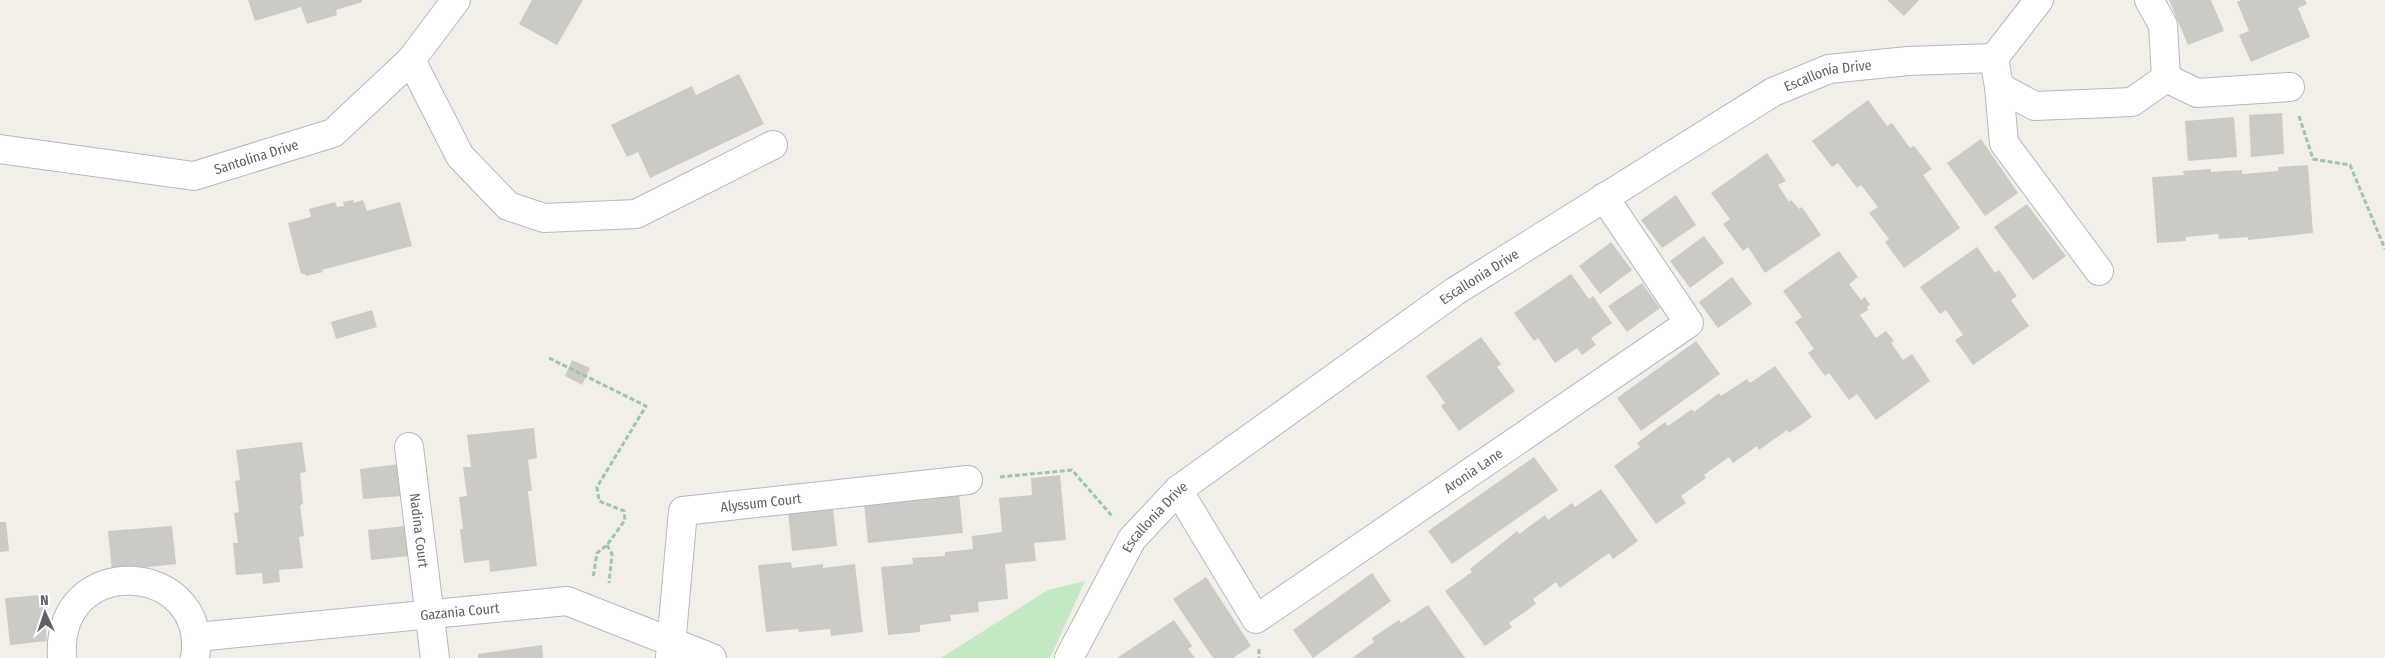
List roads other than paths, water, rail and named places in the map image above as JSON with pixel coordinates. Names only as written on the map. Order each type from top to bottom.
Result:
[{"type":"street","name":"Santolina Drive","points":[[0,149],[194,176],[334,133],[411,60],[456,0]]},
{"type":"street","points":[[2039,0],[1994,58],[1999,87],[2004,143],[2099,271]]},
{"type":"street","points":[[2149,0],[2163,25],[2166,78]]},
{"type":"street","name":"Escallonia Drive","points":[[1069,658],[1132,539],[1178,490],[1454,292],[1773,92],[1829,69],[1908,61],[1994,58]]},
{"type":"street","points":[[411,60],[460,156],[508,206],[544,218],[636,214],[773,144]]},
{"type":"street","points":[[1999,87],[2035,106],[2132,102],[2166,78]]},
{"type":"street","points":[[2166,78],[2197,93],[2290,86]]},
{"type":"street","name":"Aronia Lane","points":[[1178,490],[1256,619],[1689,323],[1604,197]]},
{"type":"street","name":"Nadina Court","points":[[409,447],[436,658]]},
{"type":"street","name":"Alyssum Court","points":[[670,649],[683,511],[968,480]]},
{"type":"street","name":"Gazania Court","points":[[62,658],[62,634],[70,613],[85,596],[97,588],[124,579],[146,582],[166,591],[182,605],[193,624],[196,647],[430,613],[567,602],[670,649],[712,658]]}]
